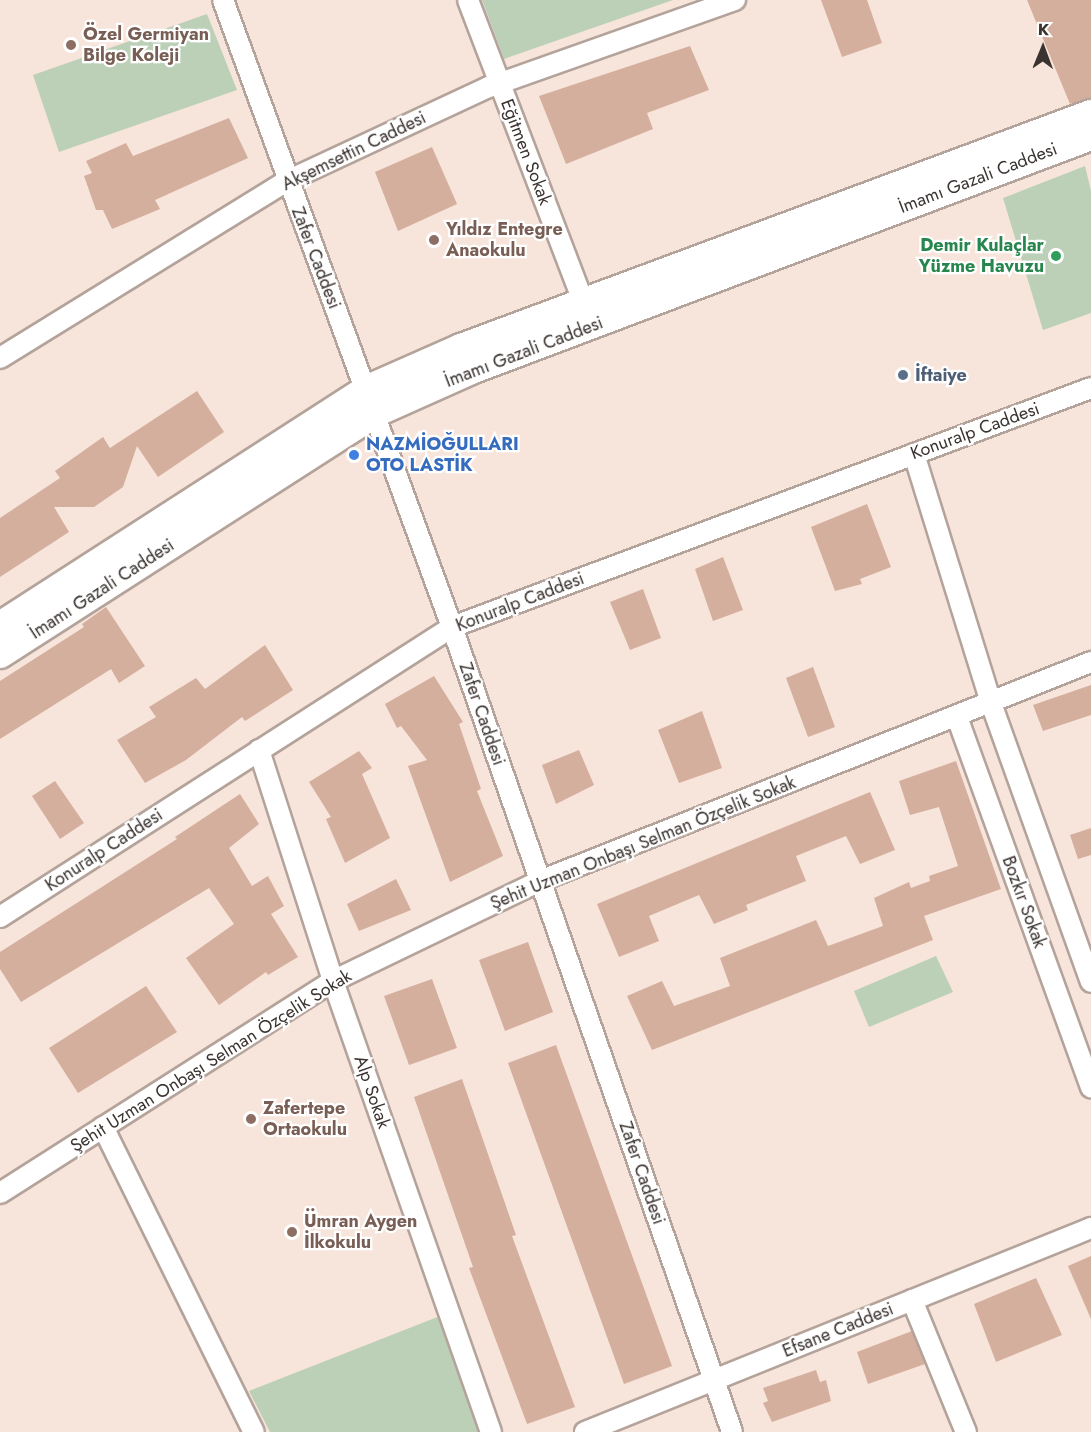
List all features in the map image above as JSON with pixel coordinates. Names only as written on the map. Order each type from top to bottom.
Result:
[{"type":"main road","name":"İmamı Gazali Caddesi","points":[[0,626],[461,348],[1091,114]]},
{"type":"main road","name":"İmamı Gazali Caddesi","points":[[0,654],[371,402],[471,370],[1091,136]]},
{"type":"street","name":"Zafer Caddesi","points":[[223,0],[287,181],[453,627],[732,1432]]},
{"type":"street","name":"Eğitmen Sokak","points":[[468,0],[584,303]]},
{"type":"street","name":"Akşemsettin Caddesi","points":[[0,358],[287,181],[500,83],[735,0]]},
{"type":"street","name":"Konuralp Caddesi","points":[[0,917],[453,627],[1091,388]]},
{"type":"street","name":"Bozkır Sokak","points":[[914,454],[991,703],[1091,982]]},
{"type":"street","name":"Şehit Uzman Onbaşı Selman Özçelik Sokak","points":[[0,1193],[333,981],[540,881],[1091,662]]},
{"type":"street","name":"Bozkır Sokak","points":[[957,717],[1091,1087]]},
{"type":"street","name":"Alp Sokak","points":[[259,750],[333,981],[491,1432]]},
{"type":"street","points":[[103,1127],[254,1432]]},
{"type":"street","name":"Efsane Caddesi","points":[[585,1432],[1091,1228]]},
{"type":"street","points":[[912,1300],[966,1432]]},
{"type":"green space","points":[[482,0],[673,0],[504,59]]},
{"type":"green space","points":[[207,14],[237,90],[59,152],[33,75]]},
{"type":"green space","name":"Demir Kulaçlar Yüzme Havuzu","points":[[1085,166],[1091,191],[1091,313],[1043,330],[1003,198]]},
{"type":"green space","points":[[936,956],[953,992],[869,1027],[854,991]]},
{"type":"green space","points":[[440,1316],[479,1432],[270,1432],[249,1391]]},
{"type":"building","points":[[821,0],[867,0],[882,43],[842,57]]},
{"type":"building","points":[[1027,0],[1091,0],[1091,98],[1070,104]]},
{"type":"building","points":[[690,46],[709,90],[647,113],[653,129],[566,164],[539,96]]},
{"type":"building","points":[[229,118],[248,158],[155,200],[160,209],[112,229],[103,210],[96,210],[84,176],[92,173],[86,161],[126,143],[133,156]]},
{"type":"building","points":[[432,147],[457,204],[398,231],[375,172]]},
{"type":"building","points":[[197,391],[224,432],[158,477],[137,446],[123,487],[94,507],[54,507],[69,532],[0,577],[0,518],[60,478],[55,471],[103,437],[110,448]]},
{"type":"building","points":[[867,504],[891,567],[860,579],[862,584],[835,591],[811,527]]},
{"type":"building","points":[[723,557],[743,610],[713,621],[695,569]]},
{"type":"building","points":[[643,589],[661,638],[630,650],[610,602]]},
{"type":"building","points":[[106,607],[145,666],[119,683],[111,669],[0,739],[0,681],[84,627],[82,624]]},
{"type":"building","points":[[265,645],[293,690],[245,721],[242,717],[186,760],[145,783],[117,740],[156,717],[149,707],[196,678],[205,689]]},
{"type":"building","points":[[813,667],[835,727],[808,737],[786,678]]},
{"type":"building","points":[[434,676],[463,722],[459,724],[481,789],[477,791],[503,856],[450,882],[408,766],[427,760],[401,726],[397,728],[385,704]]},
{"type":"building","points":[[1091,685],[1091,715],[1043,731],[1033,705]]},
{"type":"building","points":[[702,711],[722,768],[679,783],[658,730]]},
{"type":"building","points":[[579,750],[594,785],[556,804],[542,765]]},
{"type":"building","points":[[359,751],[372,768],[362,774],[390,838],[345,863],[326,819],[331,817],[309,782]]},
{"type":"building","points":[[956,761],[1001,889],[924,916],[933,940],[652,1050],[627,996],[662,981],[674,1006],[730,986],[720,958],[816,920],[828,946],[883,926],[874,898],[909,882],[911,888],[930,881],[929,876],[958,866],[939,807],[910,815],[899,781]]},
{"type":"building","points":[[55,781],[84,823],[60,839],[32,796]]},
{"type":"building","points":[[870,792],[895,850],[860,864],[846,836],[796,856],[806,881],[746,905],[748,910],[714,924],[699,895],[649,916],[659,941],[619,957],[597,904]]},
{"type":"building","points":[[240,794],[259,824],[229,848],[252,886],[268,876],[284,906],[271,914],[298,957],[268,975],[266,972],[219,1005],[186,958],[234,924],[209,888],[21,1002],[0,969],[0,952],[177,839],[175,837]]},
{"type":"building","points":[[1091,828],[1091,855],[1078,859],[1070,835]]},
{"type":"building","points":[[396,879],[411,910],[359,931],[347,904]]},
{"type":"building","points":[[528,942],[553,1012],[505,1031],[479,960]]},
{"type":"building","points":[[432,979],[457,1048],[409,1065],[384,996]]},
{"type":"building","points":[[146,986],[177,1032],[78,1093],[49,1048]]},
{"type":"building","points":[[556,1045],[672,1366],[624,1384],[508,1063]]},
{"type":"building","points":[[462,1079],[516,1235],[512,1236],[575,1407],[527,1424],[469,1268],[473,1267],[414,1097]]},
{"type":"building","points":[[1091,1256],[1091,1319],[1068,1266]]},
{"type":"building","points":[[1036,1278],[1062,1335],[996,1362],[974,1304]]},
{"type":"building","points":[[912,1331],[925,1364],[868,1384],[857,1352]]},
{"type":"building","points":[[816,1370],[820,1382],[826,1380],[831,1401],[772,1422],[763,1403],[768,1401],[763,1388]]},
{"type":"place","name":"Özel Germiyan Bilge Koleji","points":[[71,45]]},
{"type":"place","name":"Yıldız Entegre Anaokulu","points":[[434,240]]},
{"type":"place","name":"Demir Kulaçlar Yüzme Havuzu","points":[[1056,256]]},
{"type":"place","name":"İftaiye","points":[[903,375]]},
{"type":"place","name":"NAZMİOĞULLARI OTO LASTİK","points":[[354,455]]},
{"type":"place","name":"Zafertepe Ortaokulu","points":[[251,1119]]},
{"type":"place","name":"Ümran Aygen İlkokulu","points":[[292,1232]]}]
